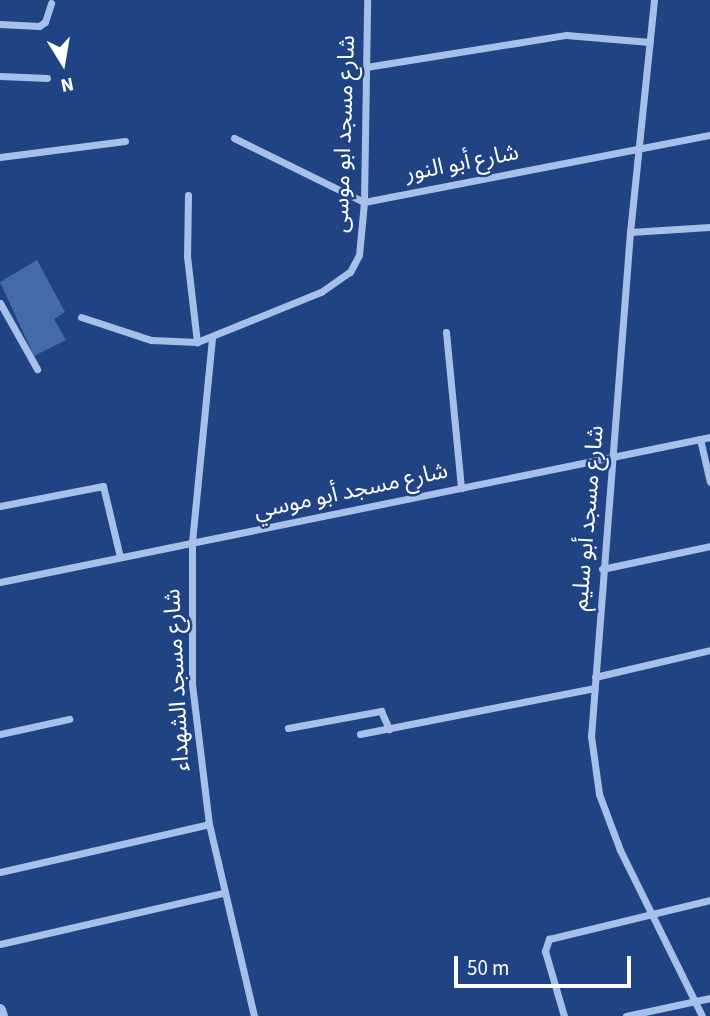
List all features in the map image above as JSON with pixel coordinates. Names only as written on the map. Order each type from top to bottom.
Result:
[{"type":"street","name":"شارع مسجد ابو موسى","points":[[81,317],[151,340],[197,342],[337,284],[359,255],[364,202],[367,0]]},
{"type":"street","name":"شارع مسجد أبو سليم","points":[[654,0],[630,232],[591,736],[599,794],[652,914],[702,1016]]},
{"type":"street","points":[[0,24],[38,26],[45,22],[51,3]]},
{"type":"street","points":[[366,66],[566,34],[650,42]]},
{"type":"street","points":[[0,76],[47,78]]},
{"type":"street","name":"شارع أبو النور","points":[[364,202],[710,135]]},
{"type":"street","points":[[234,138],[364,202]]},
{"type":"street","points":[[0,157],[125,141]]},
{"type":"street","points":[[188,195],[187,256],[197,342]]},
{"type":"street","points":[[630,232],[710,227]]},
{"type":"street","points":[[0,303],[3,317],[37,369]]},
{"type":"street","points":[[446,332],[461,488]]},
{"type":"street","name":"شارع مسجد الشهداء","points":[[212,338],[192,543],[192,684],[209,824],[223,893],[254,1016]]},
{"type":"street","name":"شارع مسجد أبو موسي","points":[[0,582],[710,437]]},
{"type":"street","points":[[700,439],[710,482]]},
{"type":"street","points":[[0,506],[103,485],[120,558]]},
{"type":"street","points":[[602,569],[710,546]]},
{"type":"street","points":[[596,677],[710,650]]},
{"type":"street","points":[[360,734],[595,688]]},
{"type":"street","points":[[288,728],[381,712],[389,729]]},
{"type":"street","points":[[0,734],[69,719]]},
{"type":"street","points":[[0,872],[209,824]]},
{"type":"street","points":[[0,944],[223,893]]},
{"type":"street","points":[[564,1016],[545,951],[550,939],[710,900]]},
{"type":"street","points":[[626,1016],[710,998]]},
{"type":"street","points":[[0,1010],[2,1016]]},
{"type":"building","points":[[37,260],[65,312],[54,319],[66,340],[34,356],[0,282]]}]
